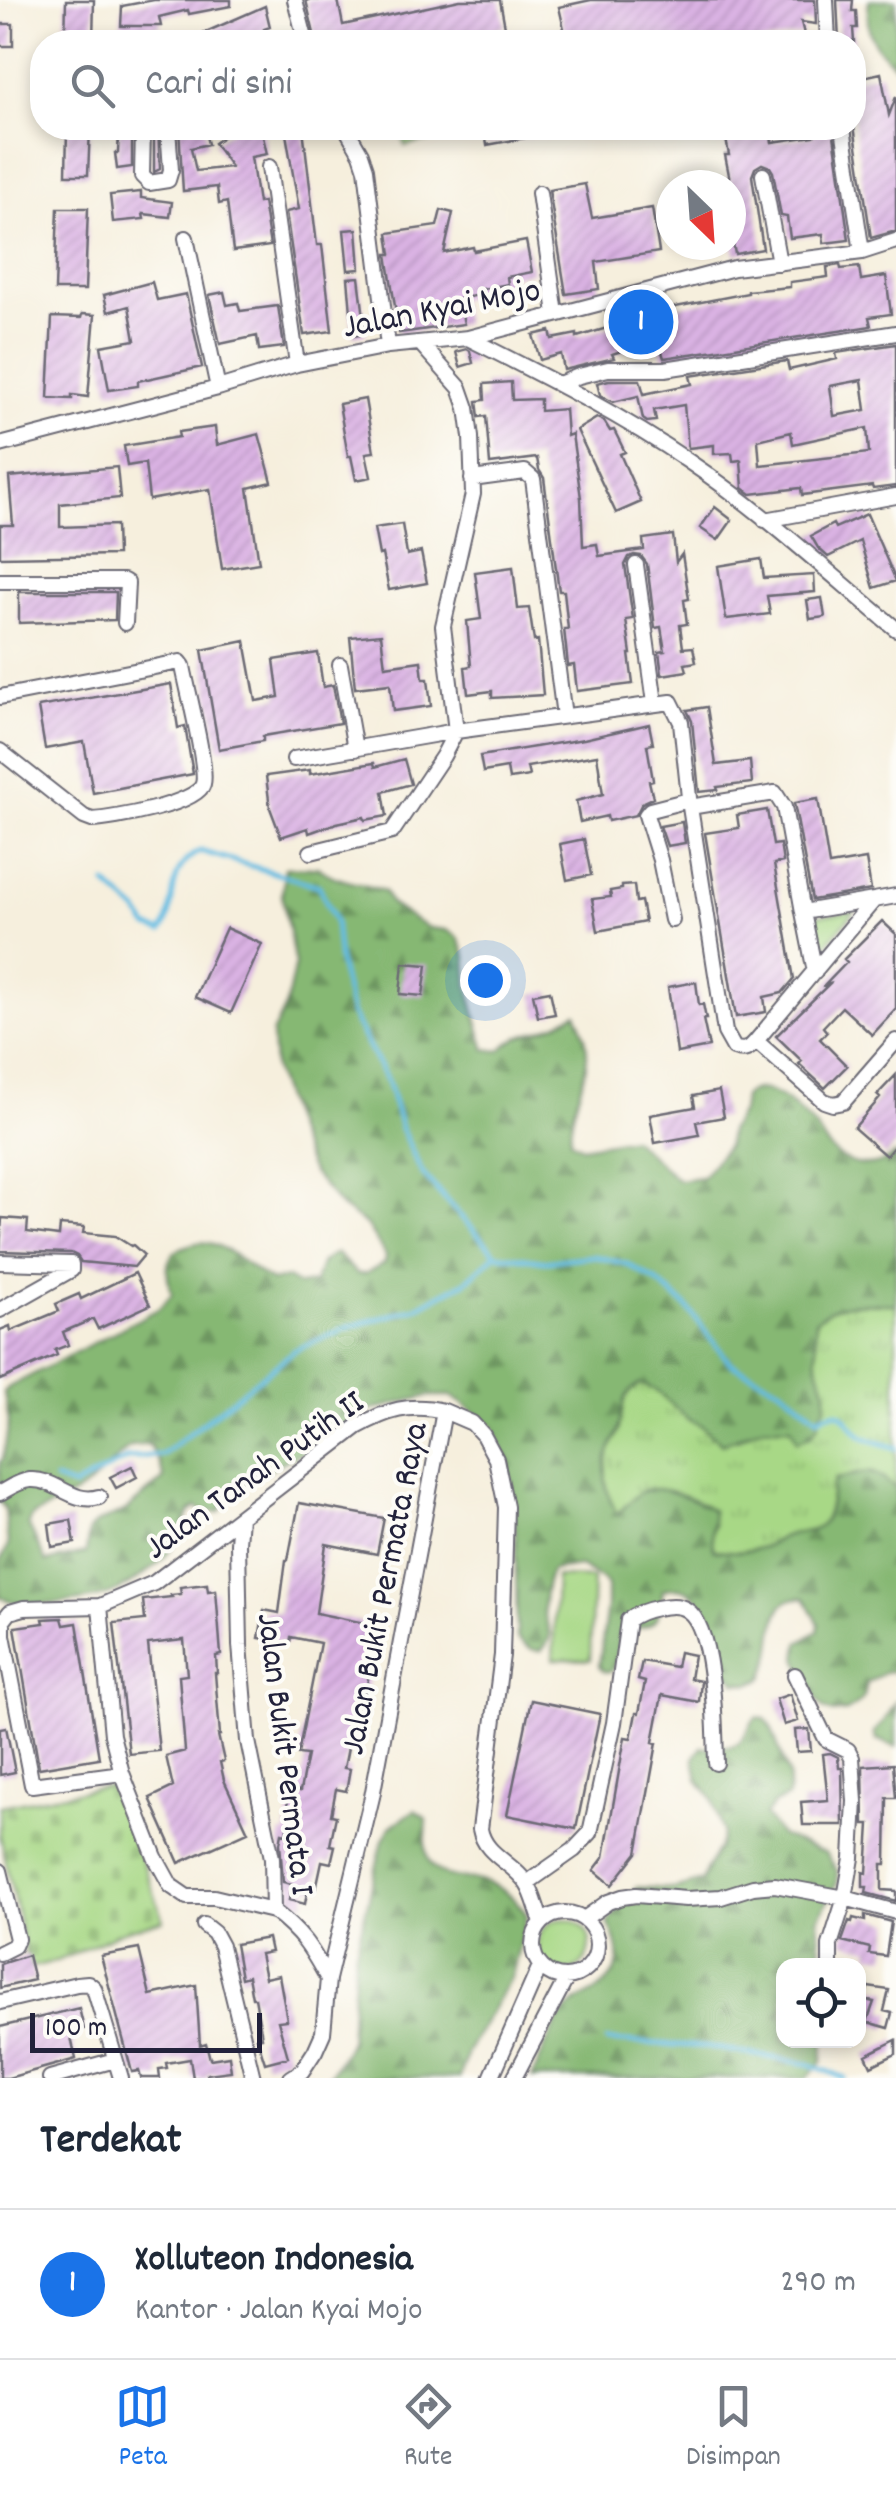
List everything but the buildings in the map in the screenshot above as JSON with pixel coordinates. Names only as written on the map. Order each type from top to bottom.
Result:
[{"type":"street","points":[[295,0],[303,30]]},
{"type":"street","points":[[826,0],[827,30]]},
{"type":"street","points":[[143,140],[142,176],[149,183],[168,180],[169,140]]},
{"type":"street","points":[[353,140],[366,170],[388,346]]},
{"type":"street","points":[[845,140],[862,252]]},
{"type":"street","points":[[270,167],[298,364]]},
{"type":"street","points":[[763,175],[779,262]]},
{"type":"street","points":[[539,193],[556,314]]},
{"type":"street","points":[[186,238],[218,388]]},
{"type":"street","name":"Jalan Kyai Mojo","points":[[0,445],[298,364],[388,346],[468,338],[734,268],[862,252],[896,240]]},
{"type":"street","points":[[558,384],[608,369],[665,369],[896,332]]},
{"type":"street","points":[[468,338],[606,409],[690,462],[896,629]]},
{"type":"street","points":[[311,852],[392,832],[456,731],[444,626],[473,494],[471,436],[463,395],[421,344]]},
{"type":"street","points":[[472,479],[525,472],[533,479],[564,716]]},
{"type":"street","points":[[765,520],[896,496]]},
{"type":"street","points":[[636,565],[655,703]]},
{"type":"street","points":[[0,581],[124,582],[126,623]]},
{"type":"street","points":[[0,697],[180,662],[204,782],[199,792],[180,801],[92,820],[0,751]]},
{"type":"street","points":[[340,665],[355,749]]},
{"type":"street","points":[[294,759],[456,731],[671,702],[679,716],[726,1032],[734,1048],[740,1050],[748,1049],[874,900]]},
{"type":"street","points":[[672,920],[646,815],[650,810],[778,795],[784,808],[815,972]]},
{"type":"street","points":[[803,912],[896,896]]},
{"type":"street","points":[[756,1040],[824,1102],[833,1104],[843,1102],[896,1041]]},
{"type":"street","points":[[0,1262],[72,1267],[0,1310]]},
{"type":"street","name":"Jalan Tanah Putih II","points":[[100,1606],[166,1576],[357,1426],[383,1412],[430,1408],[444,1411]]},
{"type":"street","name":"Jalan Bukit Permata Raya","points":[[291,2078],[302,2071],[323,2033],[328,1980],[372,1797],[444,1411],[472,1423],[483,1435],[496,1459],[506,1507],[502,1656],[480,1829],[488,1849],[527,1884],[542,1922],[534,1934],[532,1948],[540,1966]]},
{"type":"street","points":[[0,1493],[32,1480],[81,1499],[99,1496]]},
{"type":"street","name":"Jalan Bukit Permata I","points":[[240,1517],[240,1645],[248,1741],[272,1858],[273,1911],[308,1942],[328,1980]]},
{"type":"street","points":[[122,1773],[32,1784],[2,1635],[2,1622],[10,1612],[24,1608],[100,1606],[109,1715],[122,1773],[170,1886],[187,1897],[214,1898],[273,1911]]},
{"type":"street","points":[[527,1884],[590,1834],[614,1722],[628,1620],[636,1614],[678,1606],[694,1616],[706,1641],[716,1763]]},
{"type":"street","points":[[795,1675],[826,1739],[848,1750],[852,1758],[852,1858],[830,1958]]},
{"type":"street","points":[[0,1873],[16,1939],[14,1946],[0,1953]]},
{"type":"street","points":[[584,1919],[608,1902],[636,1895],[721,1897],[776,1885],[896,1912]]},
{"type":"street","points":[[491,2078],[540,1966],[553,1975],[567,1977],[588,1967],[596,1951],[595,1933],[584,1919],[562,1913],[542,1922]]},
{"type":"street","points":[[204,1925],[221,1946],[254,2078]]},
{"type":"street","points":[[514,2078],[567,1977]]},
{"type":"street","points":[[0,2002],[88,1984],[94,1988],[121,2078]]},
{"type":"street","points":[[50,2078],[115,2060]]},
{"type":"green space","points":[[869,0],[896,0],[896,67],[872,38]]},
{"type":"green space","points":[[404,140],[431,140],[405,146]]},
{"type":"green space","points":[[318,867],[341,879],[384,891],[391,904],[416,921],[458,937],[466,956],[468,986],[485,1049],[500,1051],[519,1037],[576,1013],[587,1048],[570,1140],[582,1147],[632,1138],[678,1180],[702,1177],[727,1146],[743,1097],[761,1090],[790,1104],[842,1158],[869,1165],[896,1154],[896,1304],[843,1306],[815,1321],[817,1363],[826,1406],[810,1436],[797,1441],[791,1427],[762,1427],[722,1444],[655,1389],[640,1384],[625,1399],[605,1468],[608,1492],[617,1514],[648,1489],[677,1494],[712,1510],[714,1550],[756,1549],[818,1528],[827,1515],[835,1479],[872,1473],[896,1488],[896,1673],[885,1672],[867,1683],[859,1703],[847,1711],[833,1713],[823,1708],[812,1691],[797,1658],[799,1643],[818,1631],[819,1624],[805,1598],[786,1602],[781,1608],[763,1678],[750,1684],[736,1682],[722,1665],[706,1608],[692,1594],[674,1588],[663,1590],[653,1622],[620,1632],[615,1668],[603,1671],[599,1666],[607,1586],[580,1566],[552,1570],[544,1602],[548,1641],[541,1651],[525,1646],[517,1638],[515,1509],[509,1469],[493,1425],[451,1396],[428,1396],[364,1412],[301,1453],[235,1488],[219,1512],[197,1507],[164,1558],[117,1591],[58,1603],[25,1603],[0,1597],[0,1563],[8,1546],[5,1508],[0,1501],[0,1462],[9,1421],[4,1392],[9,1387],[158,1309],[172,1294],[170,1258],[192,1244],[217,1245],[272,1281],[287,1278],[299,1285],[314,1283],[322,1262],[336,1253],[357,1274],[385,1263],[386,1256],[366,1225],[341,1207],[312,1172],[274,1069],[272,1034],[286,1005],[295,964],[282,895],[285,868]],"holes":[[[149,1444],[164,1479],[126,1510],[94,1525],[89,1530],[86,1553],[46,1562],[28,1524],[31,1517],[83,1490],[133,1446]]]},
{"type":"green space","points":[[855,911],[817,955],[813,916]]},
{"type":"green space","points":[[854,1303],[896,1304],[896,1488],[872,1473],[835,1479],[826,1516],[818,1528],[742,1551],[714,1550],[710,1537],[714,1524],[622,1510],[617,1515],[606,1485],[606,1461],[625,1399],[633,1389],[641,1383],[655,1389],[711,1436],[736,1440],[762,1427],[791,1427],[818,1418],[825,1391],[817,1363],[815,1321],[833,1308]]},
{"type":"green space","points":[[556,1577],[593,1578],[590,1660],[553,1659]]},
{"type":"green space","points":[[896,1702],[896,1747],[876,1739],[874,1732]]},
{"type":"green space","points":[[757,1717],[770,1724],[789,1776],[788,1797],[774,1804],[765,1815],[781,1836],[826,1853],[837,1870],[837,1883],[818,1920],[821,1958],[776,1958],[776,2048],[823,2048],[822,2062],[807,2078],[532,2078],[563,2016],[574,2003],[605,1984],[616,1969],[618,1952],[608,1923],[636,1887],[674,1889],[702,1881],[723,1833],[712,1798],[698,1780],[694,1758],[702,1747],[735,1745]]},
{"type":"green space","points":[[114,1785],[164,1920],[120,1932],[60,1960],[29,1968],[0,1835],[0,1806]]},
{"type":"green space","points":[[415,1810],[427,1819],[426,1849],[432,1867],[447,1875],[496,1887],[527,1915],[512,1976],[467,2052],[460,2078],[328,2078],[350,2042],[355,1954],[383,1840],[390,1827]]},
{"type":"green space","points":[[564,1919],[583,1926],[590,1945],[583,1964],[564,1971],[545,1964],[538,1945],[545,1926]]},
{"type":"waterway","points":[[106,884],[138,912],[148,927],[162,932],[176,877],[188,858],[200,851],[319,886],[335,921],[339,962],[351,1013],[388,1083],[401,1128],[422,1173],[496,1254],[546,1261],[594,1256],[627,1264],[686,1306],[731,1364],[782,1389],[818,1418],[835,1412],[864,1437],[896,1448]]},
{"type":"waterway","points":[[55,1480],[74,1487],[128,1458],[162,1455],[295,1350],[348,1327],[413,1309],[465,1282],[496,1254]]},
{"type":"waterway","points":[[607,2041],[709,2047],[809,2064],[845,2078]]},
{"type":"place","name":"Xolluteon Indonesia","points":[[641,322]]}]
